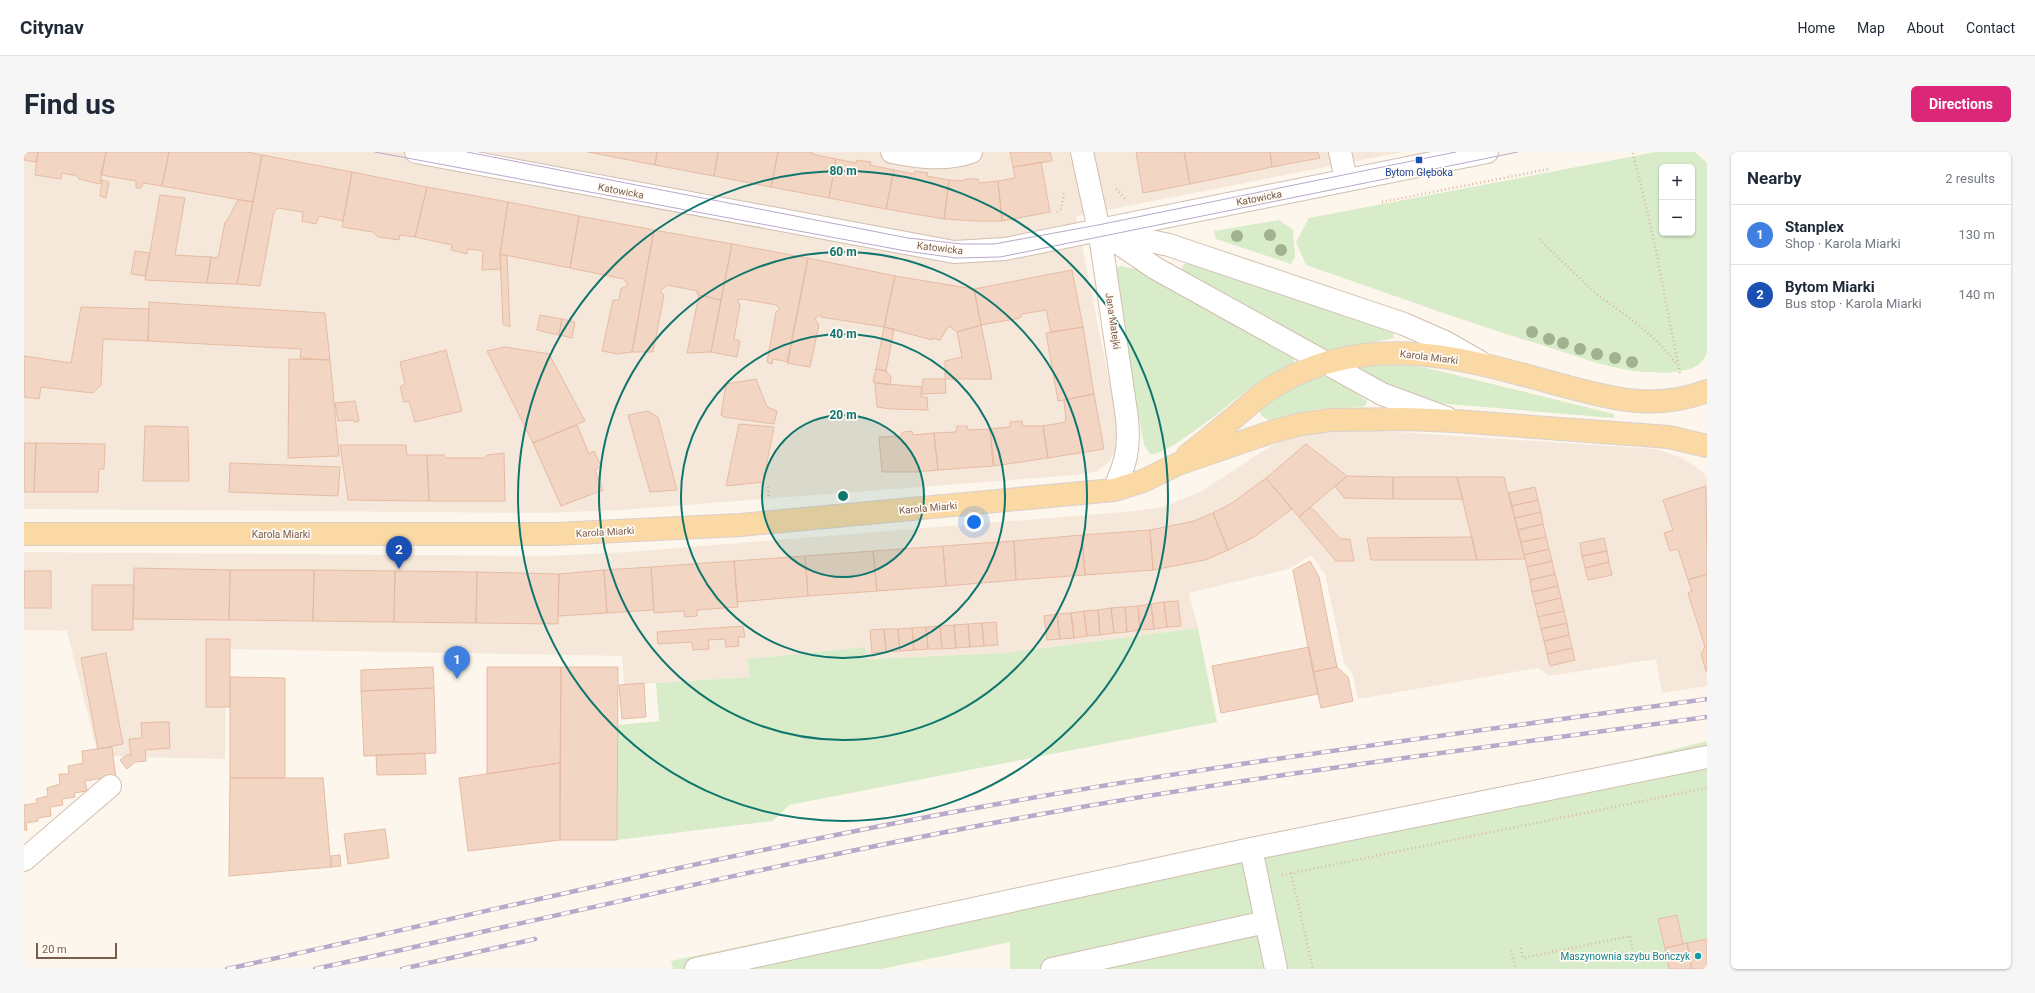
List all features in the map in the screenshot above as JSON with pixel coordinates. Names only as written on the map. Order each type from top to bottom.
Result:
[{"type":"main road","name":"Karola Miarki","points":[[1178,464],[1267,390],[1323,362],[1363,355],[1406,352],[1485,365],[1595,394],[1638,402],[1672,402],[1707,391]]},
{"type":"main road","name":"Karola Miarki","points":[[24,534],[555,534],[746,524],[1114,490],[1143,482],[1178,464],[1259,436],[1301,424],[1358,419],[1455,420],[1668,437],[1707,446]]},
{"type":"street","name":"Katowicka","points":[[416,152],[954,252],[1005,249],[1487,152]]},
{"type":"street","points":[[892,152],[910,156],[945,157],[971,152]]},
{"type":"street","name":"Jana Matejki","points":[[1082,152],[1099,230],[1129,440],[1124,465],[1114,490]]},
{"type":"street","points":[[1340,152],[1346,180]]},
{"type":"street","points":[[1099,230],[1155,268],[1382,394],[1455,420]]},
{"type":"street","points":[[1099,230],[1169,245],[1404,324],[1445,342],[1485,365]]},
{"type":"street","points":[[696,969],[1251,849],[1707,756]]},
{"type":"street","points":[[24,860],[110,786]]},
{"type":"street","points":[[1251,849],[1276,969]]},
{"type":"street","points":[[1052,969],[1266,922]]},
{"type":"path","points":[[1633,153],[1653,236],[1677,364],[1681,378]]},
{"type":"path","points":[[1382,202],[1550,169]]},
{"type":"path","points":[[1539,239],[1594,293],[1635,322],[1656,340],[1677,364]]},
{"type":"path","points":[[1257,879],[1707,788]]},
{"type":"path","points":[[1292,873],[1313,969]]},
{"type":"path","points":[[1521,948],[1523,958],[1630,936],[1633,952]]},
{"type":"path","points":[[1511,950],[1516,969]]},
{"type":"shaded area","points":[[24,152],[1403,152],[1076,216],[1116,416],[1118,435],[1114,454],[1108,463],[1097,471],[1076,475],[620,510],[547,513],[24,509]]},
{"type":"shaded area","points":[[1338,428],[1656,449],[1682,458],[1702,471],[1707,477],[1707,686],[1662,693],[1656,659],[1549,676],[1538,668],[1358,699],[1353,675],[1344,663],[1325,574],[1311,555],[1289,569],[1189,593],[1198,628],[1005,653],[866,659],[865,647],[748,659],[750,677],[624,685],[622,656],[227,649],[225,759],[98,756],[67,631],[24,630],[24,552],[546,556],[628,552],[1136,511],[1166,506],[1202,491],[1269,447],[1296,433]]},
{"type":"green space","points":[[1656,152],[1695,152],[1707,163],[1707,353],[1703,360],[1689,369],[1662,373],[1632,371],[1594,362],[1455,317],[1306,265],[1296,242],[1309,218]]},
{"type":"green space","points":[[1279,220],[1293,230],[1295,257],[1291,264],[1216,239],[1214,231]]},
{"type":"green space","points":[[1189,262],[1389,331],[1393,333],[1394,338],[1328,352],[1182,271],[1183,265]]},
{"type":"green space","points":[[1120,266],[1135,269],[1155,280],[1294,357],[1294,362],[1249,389],[1215,416],[1171,447],[1150,454],[1144,445],[1113,276],[1114,270]]},
{"type":"green space","points":[[1400,364],[1427,368],[1614,414],[1614,418],[1436,403],[1416,399],[1359,370],[1361,366]]},
{"type":"green space","points":[[1322,376],[1332,379],[1351,390],[1367,401],[1366,405],[1362,407],[1315,409],[1268,420],[1261,415],[1260,410],[1265,403],[1314,378]]},
{"type":"green space","points":[[1198,628],[1217,722],[789,805],[773,821],[617,840],[618,725],[659,721],[656,683],[750,677],[747,659],[865,647],[866,659],[1005,653]]},
{"type":"green space","points":[[1707,741],[1707,969],[1010,969],[1010,942],[881,969],[673,969],[671,961],[1482,790],[1617,764]]},
{"type":"building","points":[[24,152],[38,152],[36,162],[24,160]]},
{"type":"building","points":[[38,152],[106,152],[100,184],[79,179],[76,175],[62,173],[61,179],[35,175]]},
{"type":"building","points":[[106,152],[169,152],[162,186],[143,183],[141,188],[136,188],[136,181],[101,175]]},
{"type":"building","points":[[169,152],[247,152],[262,155],[253,202],[162,186]]},
{"type":"building","points":[[588,152],[657,152],[655,165]]},
{"type":"building","points":[[657,152],[718,152],[714,176],[655,165]]},
{"type":"building","points":[[718,152],[778,152],[771,187],[714,176]]},
{"type":"building","points":[[778,152],[813,152],[812,154],[836,159],[829,198],[771,187]]},
{"type":"building","points":[[1010,152],[1050,152],[1052,161],[1013,167]]},
{"type":"building","points":[[1136,152],[1184,152],[1190,184],[1143,193]]},
{"type":"building","points":[[1184,152],[1270,152],[1272,167],[1190,184]]},
{"type":"building","points":[[1270,152],[1318,152],[1320,158],[1272,167]]},
{"type":"building","points":[[262,155],[352,172],[343,221],[319,216],[316,224],[302,221],[303,212],[278,208],[274,211],[260,286],[237,284]]},
{"type":"building","points":[[836,159],[856,163],[857,160],[871,162],[870,165],[894,170],[886,209],[829,198]]},
{"type":"building","points":[[1041,162],[1050,212],[1002,221],[998,181],[1015,178],[1013,167]]},
{"type":"building","points":[[894,170],[914,174],[915,171],[928,173],[927,176],[949,180],[944,219],[886,209]]},
{"type":"building","points":[[352,172],[427,187],[415,237],[400,235],[399,240],[378,237],[373,232],[342,227]]},
{"type":"building","points":[[965,179],[978,179],[979,183],[998,181],[1002,221],[944,219],[949,180],[965,181]]},
{"type":"building","points":[[102,180],[109,182],[106,198],[100,196]]},
{"type":"building","points":[[427,187],[508,202],[500,254],[501,269],[482,270],[483,251],[468,249],[467,254],[451,250],[452,245],[415,237]]},
{"type":"building","points":[[160,195],[185,198],[175,255],[211,257],[207,283],[145,280]]},
{"type":"building","points":[[238,200],[253,202],[237,284],[207,283],[211,257],[218,258],[225,222],[226,223]]},
{"type":"building","points":[[508,202],[579,216],[570,268],[500,254]]},
{"type":"building","points":[[579,216],[654,230],[632,352],[618,354],[602,351],[613,300],[619,300],[621,289],[628,285],[624,279],[570,268]]},
{"type":"building","points":[[654,230],[732,244],[721,300],[699,295],[697,294],[697,291],[667,285],[660,291],[664,295],[653,352],[632,352]]},
{"type":"building","points":[[732,244],[808,258],[788,362],[773,359],[772,364],[767,362],[776,312],[780,309],[776,305],[743,299],[737,300],[740,305],[734,339],[740,341],[737,357],[711,352]]},
{"type":"building","points":[[135,251],[150,253],[145,276],[131,274]]},
{"type":"building","points":[[500,254],[507,256],[510,327],[503,324]]},
{"type":"building","points":[[808,258],[895,276],[884,327],[821,317],[820,314],[815,319],[819,325],[810,367],[787,363]]},
{"type":"building","points":[[1072,270],[1083,327],[1051,332],[1046,310],[1022,314],[1020,318],[981,325],[974,289]]},
{"type":"building","points":[[895,276],[974,289],[981,325],[957,332],[949,326],[940,340],[932,338],[932,340],[884,327]]},
{"type":"building","points":[[699,295],[721,300],[711,352],[687,353]]},
{"type":"building","points":[[149,302],[325,313],[330,360],[300,358],[301,349],[148,341]]},
{"type":"building","points":[[81,307],[149,309],[148,341],[103,339],[101,385],[93,393],[41,387],[39,399],[24,397],[24,356],[71,363]]},
{"type":"building","points":[[540,315],[562,319],[559,335],[537,330]]},
{"type":"building","points":[[562,319],[575,322],[572,338],[559,335]]},
{"type":"building","points":[[981,325],[992,379],[945,379],[945,361],[962,357],[957,332]]},
{"type":"building","points":[[884,327],[894,329],[886,371],[876,369]]},
{"type":"building","points":[[1083,327],[1094,394],[1058,401],[1046,333]]},
{"type":"building","points":[[505,347],[549,354],[585,421],[533,443],[487,351]]},
{"type":"building","points":[[446,350],[462,411],[415,422],[409,401],[404,402],[400,387],[405,384],[400,362]]},
{"type":"building","points":[[289,359],[330,360],[339,456],[288,458]]},
{"type":"building","points":[[876,369],[886,371],[891,377],[890,385],[873,382]]},
{"type":"building","points":[[756,379],[767,407],[777,411],[774,424],[724,417],[721,415],[726,384]]},
{"type":"building","points":[[923,379],[945,379],[946,393],[921,394]]},
{"type":"building","points":[[875,383],[922,387],[921,397],[927,397],[928,410],[877,407]]},
{"type":"building","points":[[1094,394],[1104,449],[1048,458],[1043,426],[1066,422],[1064,400]]},
{"type":"building","points":[[355,401],[359,421],[338,421],[335,403]]},
{"type":"building","points":[[648,411],[658,417],[677,490],[650,492],[628,415]]},
{"type":"building","points":[[1022,421],[1023,426],[1043,426],[1048,458],[994,466],[990,429],[1010,427],[1010,422]]},
{"type":"building","points":[[739,424],[774,427],[763,482],[726,486]]},
{"type":"building","points":[[577,425],[589,454],[594,451],[601,466],[595,470],[603,490],[561,506],[533,443]]},
{"type":"building","points":[[145,426],[188,427],[189,481],[143,481]]},
{"type":"building","points":[[957,426],[967,426],[968,430],[990,429],[993,466],[938,470],[934,433],[956,432]]},
{"type":"building","points":[[912,431],[913,435],[934,433],[938,470],[916,472],[882,472],[879,437],[901,436],[903,432]]},
{"type":"building","points":[[24,443],[36,443],[34,492],[24,492]]},
{"type":"building","points":[[36,443],[105,444],[104,469],[99,469],[98,492],[34,492]]},
{"type":"building","points":[[1306,444],[1347,476],[1299,517],[1266,478]]},
{"type":"building","points":[[340,445],[406,445],[407,455],[427,455],[429,501],[348,500]]},
{"type":"building","points":[[504,453],[505,501],[429,501],[427,455],[444,455],[446,458],[484,458],[488,455]]},
{"type":"building","points":[[230,463],[340,467],[338,496],[229,492]]},
{"type":"building","points":[[1347,476],[1393,477],[1393,499],[1344,498],[1335,486]]},
{"type":"building","points":[[1393,477],[1457,477],[1463,499],[1393,499]]},
{"type":"building","points":[[1457,477],[1504,477],[1525,559],[1477,560]]},
{"type":"building","points":[[1266,478],[1292,509],[1254,537],[1228,550],[1213,513],[1232,503]]},
{"type":"building","points":[[1706,486],[1707,574],[1688,580],[1678,549],[1670,551],[1664,533],[1673,530],[1663,500]]},
{"type":"building","points":[[1535,487],[1538,500],[1512,506],[1509,493]]},
{"type":"building","points":[[1538,500],[1541,512],[1515,518],[1512,506]]},
{"type":"building","points":[[1309,508],[1315,511],[1340,539],[1350,539],[1354,561],[1336,561],[1299,517]]},
{"type":"building","points":[[1541,512],[1543,524],[1518,530],[1515,518]]},
{"type":"building","points":[[1213,513],[1228,550],[1205,560],[1153,570],[1150,530],[1194,521]]},
{"type":"building","points":[[1543,524],[1546,537],[1521,542],[1518,530]]},
{"type":"building","points":[[1150,530],[1153,570],[1085,575],[1082,535]]},
{"type":"building","points":[[1082,535],[1085,575],[1016,580],[1014,541]]},
{"type":"building","points":[[1472,537],[1477,560],[1371,560],[1367,538]]},
{"type":"building","points":[[1546,537],[1549,549],[1524,555],[1521,542]]},
{"type":"building","points":[[1604,538],[1607,551],[1582,556],[1580,543]]},
{"type":"building","points":[[1014,541],[1016,580],[946,586],[943,546]]},
{"type":"building","points":[[943,546],[946,586],[877,591],[873,551]]},
{"type":"building","points":[[1549,549],[1552,561],[1527,567],[1524,555]]},
{"type":"building","points":[[873,551],[877,591],[808,596],[805,556]]},
{"type":"building","points":[[1607,551],[1609,562],[1585,568],[1582,556]]},
{"type":"building","points":[[805,556],[808,596],[737,602],[734,561]]},
{"type":"building","points":[[734,561],[738,607],[697,610],[697,616],[685,617],[684,611],[654,613],[651,567]]},
{"type":"building","points":[[1310,561],[1319,577],[1337,667],[1313,672],[1293,570]]},
{"type":"building","points":[[1552,561],[1555,574],[1530,580],[1527,567]]},
{"type":"building","points":[[1609,562],[1612,575],[1588,580],[1585,568]]},
{"type":"building","points":[[651,567],[654,610],[607,613],[604,570]]},
{"type":"building","points":[[134,568],[230,570],[229,620],[133,619]]},
{"type":"building","points":[[230,570],[314,570],[313,621],[229,620]]},
{"type":"building","points":[[314,570],[395,571],[394,622],[313,621]]},
{"type":"building","points":[[604,570],[607,613],[558,616],[559,574]]},
{"type":"building","points":[[24,571],[51,571],[51,608],[24,608]]},
{"type":"building","points":[[395,571],[477,572],[476,623],[394,622]]},
{"type":"building","points":[[477,572],[559,574],[558,624],[476,623]]},
{"type":"building","points":[[1555,574],[1558,586],[1532,592],[1530,580]]},
{"type":"building","points":[[1707,574],[1706,671],[1701,654],[1705,647],[1688,593],[1692,591],[1688,580]]},
{"type":"building","points":[[92,585],[134,585],[133,630],[92,630]]},
{"type":"building","points":[[1558,586],[1561,598],[1535,604],[1532,592]]},
{"type":"building","points":[[1561,598],[1564,611],[1538,617],[1535,604]]},
{"type":"building","points":[[1178,601],[1181,626],[1167,627],[1164,602]]},
{"type":"building","points":[[1164,602],[1167,627],[1154,629],[1151,604]]},
{"type":"building","points":[[1151,604],[1154,629],[1140,630],[1138,606]]},
{"type":"building","points":[[1138,606],[1140,630],[1127,632],[1125,607]]},
{"type":"building","points":[[1125,607],[1127,632],[1114,633],[1111,608]]},
{"type":"building","points":[[1111,608],[1114,633],[1100,635],[1098,610]]},
{"type":"building","points":[[1098,610],[1100,635],[1087,636],[1084,611]]},
{"type":"building","points":[[1084,611],[1087,636],[1074,638],[1071,613]]},
{"type":"building","points":[[1564,611],[1567,623],[1541,629],[1538,617]]},
{"type":"building","points":[[1071,613],[1074,638],[1060,639],[1057,614]]},
{"type":"building","points":[[1057,614],[1060,639],[1047,640],[1044,616]]},
{"type":"building","points":[[996,622],[998,645],[984,646],[982,623]]},
{"type":"building","points":[[982,623],[984,646],[970,647],[968,624]]},
{"type":"building","points":[[1567,623],[1569,635],[1544,641],[1541,629]]},
{"type":"building","points":[[968,624],[970,647],[956,648],[954,625]]},
{"type":"building","points":[[954,625],[956,648],[942,649],[940,626]]},
{"type":"building","points":[[743,626],[745,637],[738,637],[739,646],[726,647],[725,639],[708,640],[709,649],[693,650],[692,642],[658,644],[657,632]]},
{"type":"building","points":[[940,626],[942,649],[928,649],[926,627]]},
{"type":"building","points":[[926,627],[928,649],[914,650],[912,628]]},
{"type":"building","points":[[912,628],[914,650],[900,651],[898,629]]},
{"type":"building","points":[[884,629],[886,652],[872,653],[870,630]]},
{"type":"building","points":[[884,629],[898,629],[900,651],[886,652]]},
{"type":"building","points":[[1569,635],[1572,648],[1547,654],[1544,641]]},
{"type":"building","points":[[206,639],[230,639],[230,707],[206,707]]},
{"type":"building","points":[[1309,647],[1318,694],[1221,713],[1212,666]]},
{"type":"building","points":[[1572,648],[1575,660],[1550,666],[1547,654]]},
{"type":"building","points":[[106,653],[123,744],[98,749],[81,658]]},
{"type":"building","points":[[433,667],[434,688],[361,691],[361,670]]},
{"type":"building","points":[[487,667],[561,667],[560,763],[487,774]]},
{"type":"building","points":[[561,667],[618,667],[617,840],[560,840]]},
{"type":"building","points":[[1337,667],[1348,677],[1353,701],[1321,708],[1313,672]]},
{"type":"building","points":[[230,677],[285,678],[285,778],[230,778]]},
{"type":"building","points":[[644,683],[646,717],[622,719],[619,685]]},
{"type":"building","points":[[434,688],[436,753],[364,756],[361,691]]},
{"type":"building","points":[[169,722],[170,748],[145,750],[146,761],[135,762],[127,769],[120,760],[128,754],[131,757],[129,739],[142,738],[141,723]]},
{"type":"building","points":[[112,747],[116,779],[103,778],[85,781],[87,791],[74,793],[75,797],[62,799],[63,805],[50,807],[51,816],[38,818],[38,821],[26,823],[27,830],[24,830],[24,805],[37,803],[36,799],[48,796],[47,788],[60,784],[59,774],[69,774],[68,766],[83,763],[82,751]]},
{"type":"building","points":[[425,753],[426,774],[377,775],[376,755]]},
{"type":"building","points":[[560,763],[560,840],[468,851],[459,778]]},
{"type":"building","points":[[230,778],[323,778],[331,867],[229,876]]},
{"type":"building","points":[[385,829],[389,858],[348,864],[344,834]]},
{"type":"building","points":[[340,855],[341,866],[331,867],[331,856]]},
{"type":"building","points":[[1677,915],[1683,944],[1665,948],[1658,919]]},
{"type":"building","name":"Maszynownia szybu Bończyk","points":[[1707,939],[1707,969],[1692,969],[1687,943]]},
{"type":"building","points":[[1687,943],[1692,969],[1669,969],[1665,948]]},
{"type":"tram line","points":[[375,152],[906,251],[956,258],[1000,257],[1518,152]]},
{"type":"tram line","points":[[467,152],[908,238],[962,244],[994,244],[1098,225],[1456,152]]},
{"type":"railway","points":[[227,969],[697,864],[981,807],[1253,762],[1707,699]]},
{"type":"railway","points":[[315,969],[780,866],[966,828],[1059,811],[1302,772],[1707,717]]},
{"type":"railway","points":[[402,969],[535,939]]},
{"type":"place","name":"Bytom Głęboka","points":[[1419,160]]},
{"type":"place","name":"Bytom Miarki","points":[[399,569]]},
{"type":"place","name":"Stanplex","points":[[457,679]]},
{"type":"place","name":"Maszynownia szybu Bończyk","points":[[1698,956]]}]
